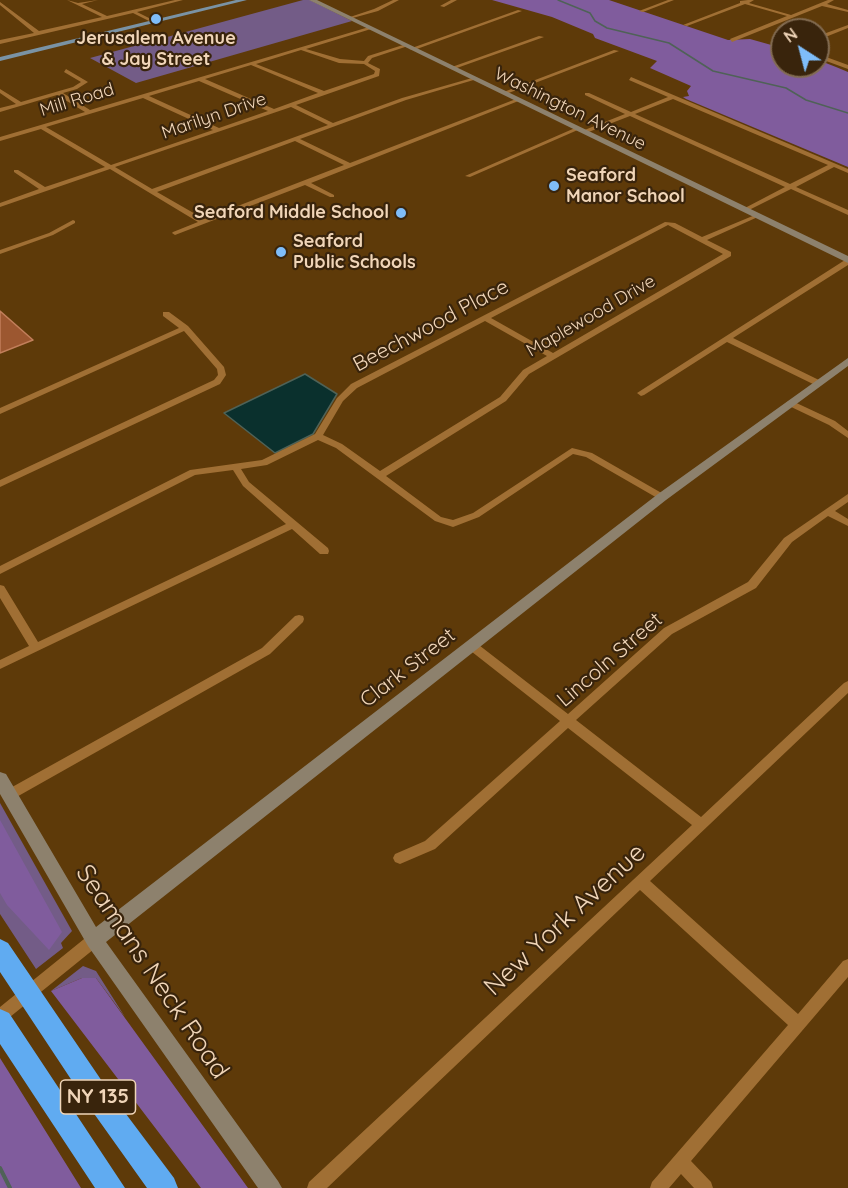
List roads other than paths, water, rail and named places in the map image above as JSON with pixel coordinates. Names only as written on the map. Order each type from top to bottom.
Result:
[{"type":"highway","name":"NY 135","points":[[0,951],[34,1005],[164,1188]]},
{"type":"highway","name":"NY 135","points":[[2,1023],[111,1188]]},
{"type":"main road","points":[[0,59],[244,0]]},
{"type":"street","points":[[69,0],[107,17]]},
{"type":"street","points":[[77,4],[96,0]]},
{"type":"street","points":[[0,42],[181,0]]},
{"type":"street","name":"Washington Avenue","points":[[313,0],[848,261]]},
{"type":"street","points":[[349,18],[376,10],[397,0]]},
{"type":"street","points":[[442,6],[455,0]]},
{"type":"street","points":[[641,11],[672,0]]},
{"type":"street","points":[[735,0],[791,16]]},
{"type":"street","points":[[685,25],[752,0]]},
{"type":"street","points":[[732,40],[832,0]]},
{"type":"street","points":[[0,3],[38,33]]},
{"type":"street","points":[[822,4],[848,11]]},
{"type":"street","points":[[133,11],[153,22]]},
{"type":"street","points":[[301,49],[339,62],[365,63],[370,57],[409,47],[520,11]]},
{"type":"street","points":[[830,33],[848,26]]},
{"type":"street","name":"Mill Road","points":[[0,139],[369,28]]},
{"type":"street","points":[[452,68],[541,37]]},
{"type":"street","points":[[504,93],[616,51]]},
{"type":"street","points":[[830,60],[846,65]]},
{"type":"street","name":"Marilyn Drive","points":[[0,205],[377,75],[378,70],[365,63]]},
{"type":"street","points":[[252,64],[325,94]]},
{"type":"street","points":[[0,110],[58,93],[85,82],[66,71]]},
{"type":"street","points":[[200,79],[274,111]]},
{"type":"street","points":[[152,191],[404,99],[474,79]]},
{"type":"street","points":[[631,79],[848,171]]},
{"type":"street","points":[[0,91],[20,104]]},
{"type":"street","points":[[58,93],[89,112]]},
{"type":"street","points":[[587,94],[848,213]]},
{"type":"street","points":[[144,96],[219,130]]},
{"type":"street","points":[[468,176],[673,97]]},
{"type":"street","points":[[175,233],[518,100]]},
{"type":"street","points":[[292,105],[333,125]]},
{"type":"street","points":[[42,127],[204,222]]},
{"type":"street","points":[[296,139],[349,165]]},
{"type":"street","points":[[745,210],[833,165]]},
{"type":"street","points":[[16,171],[45,190]]},
{"type":"street","points":[[305,182],[332,196]]},
{"type":"street","points":[[703,239],[757,216]]},
{"type":"street","points":[[1,250],[51,234],[74,222]]},
{"type":"street","name":"Beechwood Place","points":[[318,436],[340,400],[354,386],[667,223],[703,239]]},
{"type":"street","name":"Maplewood Drive","points":[[379,476],[503,399],[526,372],[728,254],[703,239]]},
{"type":"street","points":[[641,393],[848,261]]},
{"type":"street","points":[[0,484],[217,381],[222,375],[221,369],[185,328],[166,314]]},
{"type":"street","points":[[485,318],[553,356]]},
{"type":"street","points":[[0,411],[185,328]]},
{"type":"street","points":[[728,339],[818,383]]},
{"type":"street","name":"Clark Street","points":[[2,1023],[94,940],[471,645],[662,497],[848,362]]},
{"type":"street","points":[[790,403],[831,423],[848,435]]},
{"type":"street","points":[[0,570],[193,472],[211,467],[236,468],[264,463],[318,436],[339,446],[438,519],[453,524],[476,516],[572,451],[589,455],[662,497]]},
{"type":"street","points":[[236,468],[246,484],[324,551]]},
{"type":"street","name":"Lincoln Street","points":[[400,858],[430,845],[668,631],[752,585],[788,540],[848,497]]},
{"type":"street","points":[[829,512],[848,523]]},
{"type":"street","points":[[0,665],[293,525]]},
{"type":"street","points":[[0,590],[36,648]]},
{"type":"street","points":[[4,787],[266,651],[299,619]]},
{"type":"street","points":[[471,645],[702,825]]},
{"type":"street","name":"New York Avenue","points":[[315,1188],[848,687]]},
{"type":"street","name":"Seamans Neck Road","points":[[4,787],[94,940],[271,1188]]},
{"type":"street","points":[[641,882],[798,1024]]},
{"type":"street","points":[[658,1188],[848,966]]},
{"type":"street","points":[[681,1162],[705,1188]]},
{"type":"water","points":[[305,374],[337,394],[313,434],[275,453],[224,413]]},
{"type":"waterway","points":[[558,0],[590,13],[595,21],[607,28],[669,43],[713,71],[786,88],[806,100],[848,113]]},
{"type":"waterway","points":[[0,1168],[10,1188]]},
{"type":"place","name":"Jerusalem Avenue & Jay Street","points":[[156,19]]},
{"type":"place","name":"Seaford Manor School","points":[[554,186]]},
{"type":"place","name":"Seaford Middle School","points":[[401,213]]},
{"type":"place","name":"Seaford Public Schools","points":[[281,252]]}]
